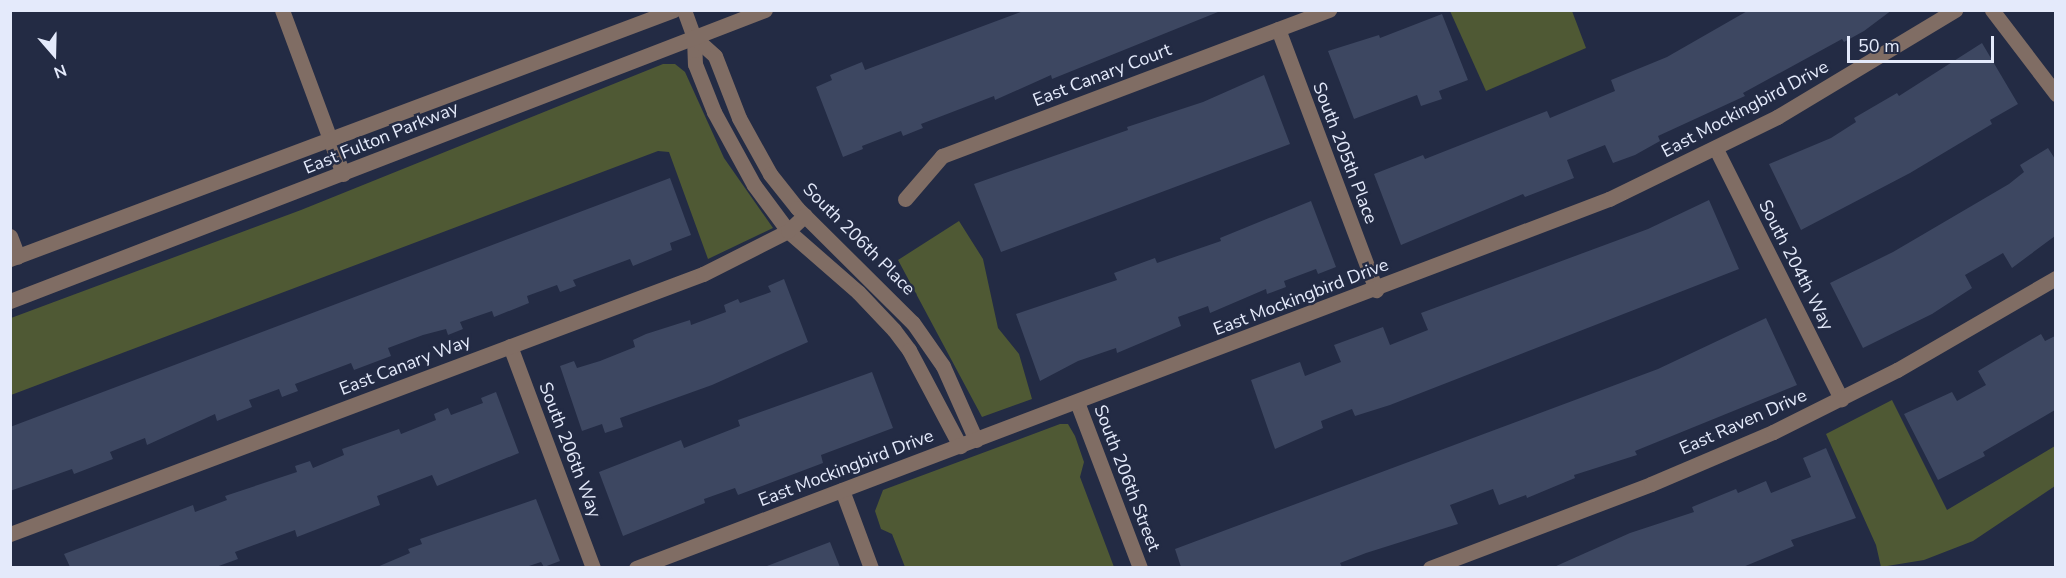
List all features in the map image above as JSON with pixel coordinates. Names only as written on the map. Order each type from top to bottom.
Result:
[{"type":"street","points":[[282,10],[343,174]]},
{"type":"street","name":"East Fulton Parkway","points":[[14,258],[674,10]]},
{"type":"street","name":"South 206th Place","points":[[684,10],[694,37],[695,64],[726,139],[788,231],[858,292],[894,330],[909,350],[960,446]]},
{"type":"street","name":"East Fulton Parkway","points":[[10,301],[765,10]]},
{"type":"street","name":"East Canary Court","points":[[905,199],[942,156],[1329,10]]},
{"type":"street","name":"East Mockingbird Drive","points":[[636,567],[1554,222],[1716,149],[1838,83],[1955,10]]},
{"type":"street","points":[[1992,10],[2055,91]]},
{"type":"street","name":"South 205th Place","points":[[1278,29],[1376,290]]},
{"type":"street","name":"South 206th Place","points":[[694,37],[715,56],[754,147],[805,215],[913,322],[943,366],[976,440]]},
{"type":"street","name":"South 204th Way","points":[[1716,149],[1841,399]]},
{"type":"street","name":"East Canary Way","points":[[10,534],[703,274],[788,231],[805,215]]},
{"type":"street","points":[[10,236],[14,258]]},
{"type":"street","name":"East Raven Drive","points":[[1430,567],[1651,484],[1841,399],[1952,340],[2055,278]]},
{"type":"street","name":"South 206th Way","points":[[510,346],[593,567]]},
{"type":"street","name":"South 206th Street","points":[[1077,402],[1140,567]]},
{"type":"street","points":[[842,490],[871,567]]},
{"type":"green space","points":[[1450,11],[1572,11],[1586,48],[1486,91]]},
{"type":"green space","points":[[663,64],[675,64],[685,72],[724,158],[773,228],[708,259],[669,152],[658,151],[11,395],[11,318],[301,210]]},
{"type":"green space","points":[[959,221],[983,259],[998,328],[1019,354],[1032,399],[982,417],[898,260]]},
{"type":"green space","points":[[1892,400],[1947,510],[2055,446],[2055,486],[1973,541],[1924,560],[1881,567],[1876,545],[1826,434]]},
{"type":"green space","points":[[1060,424],[1068,424],[1075,436],[1084,462],[1080,477],[1114,567],[905,567],[892,534],[881,529],[875,511],[883,490]]},
{"type":"building","points":[[1026,10],[1218,12],[1052,79],[1051,75],[995,100],[994,96],[921,124],[923,128],[903,136],[901,131],[862,146],[863,149],[843,157],[816,87],[832,80],[830,75],[862,62],[865,70]]},
{"type":"building","points":[[1749,10],[1892,10],[1864,31],[1844,42],[1842,39],[1743,93],[1745,96],[1658,136],[1660,141],[1635,155],[1613,163],[1605,145],[1567,160],[1574,178],[1525,197],[1523,194],[1401,245],[1374,174],[1423,155],[1425,159],[1547,111],[1550,118],[1615,91],[1611,80],[1667,57]]},
{"type":"building","points":[[1442,14],[1468,80],[1439,91],[1442,99],[1421,106],[1417,95],[1354,119],[1328,51],[1379,35],[1380,38]]},
{"type":"building","points":[[1982,43],[2018,104],[1990,120],[1992,124],[1910,173],[1801,230],[1769,164],[1831,138],[1856,122],[1854,118],[1897,93],[1899,96]]},
{"type":"building","points":[[1264,75],[1290,144],[1001,252],[974,184],[1128,130],[1127,127],[1203,102]]},
{"type":"building","points":[[2048,148],[2055,159],[2055,236],[2012,268],[2003,253],[1965,275],[1972,288],[1932,314],[1863,348],[1830,283],[1893,252],[2009,184],[2024,172],[2020,165]]},
{"type":"building","points":[[670,178],[691,235],[670,243],[672,250],[633,266],[630,259],[573,280],[576,286],[560,292],[557,285],[527,296],[529,303],[494,317],[492,311],[460,322],[463,329],[448,335],[446,329],[423,335],[388,348],[391,356],[354,370],[351,363],[295,384],[298,391],[282,397],[279,389],[249,400],[252,407],[217,421],[215,414],[147,445],[145,438],[110,452],[113,459],[74,474],[72,469],[10,491],[10,427]]},
{"type":"building","points":[[1709,200],[1739,269],[1390,405],[1355,416],[1352,409],[1321,421],[1323,428],[1275,449],[1251,380],[1300,362],[1305,376],[1341,362],[1334,345],[1383,327],[1390,345],[1428,330],[1421,313],[1648,229]]},
{"type":"building","points":[[1311,201],[1336,267],[1318,274],[1316,269],[1284,281],[1286,287],[1267,294],[1266,289],[1210,313],[1208,306],[1178,317],[1181,326],[1117,353],[1116,348],[1078,361],[1040,381],[1016,314],[1117,280],[1114,273],[1155,258],[1157,263],[1221,241],[1220,238]]},
{"type":"building","points":[[784,279],[808,342],[712,385],[620,418],[623,427],[605,433],[602,424],[582,431],[560,366],[574,361],[577,368],[600,361],[635,347],[633,340],[646,334],[690,320],[691,325],[726,312],[724,305],[738,299],[740,303],[771,292],[768,286]]},
{"type":"building","points":[[1766,318],[1797,385],[1635,451],[1637,455],[1574,475],[1575,478],[1527,498],[1526,495],[1499,505],[1493,489],[1450,505],[1458,524],[1366,553],[1340,563],[1342,567],[1181,567],[1175,549],[1658,369]]},
{"type":"building","points":[[2041,334],[2045,341],[2055,336],[2055,410],[1983,452],[1985,456],[1938,480],[1904,414],[1952,392],[1957,401],[1986,385],[1978,371]]},
{"type":"building","points":[[872,372],[893,428],[821,455],[823,463],[738,495],[735,488],[704,499],[705,503],[623,536],[599,472],[681,440],[684,448],[740,426],[738,420]]},
{"type":"building","points":[[496,392],[519,453],[437,486],[432,475],[377,496],[380,505],[297,537],[295,530],[235,552],[238,559],[216,567],[70,567],[64,554],[193,505],[195,512],[227,500],[225,496],[297,472],[295,466],[310,461],[313,468],[344,455],[342,449],[399,429],[401,434],[436,420],[434,414],[448,408],[451,415],[483,403],[481,398]]},
{"type":"building","points":[[1826,448],[1856,518],[1791,540],[1794,546],[1743,567],[1554,567],[1630,533],[1694,512],[1692,507],[1736,489],[1738,493],[1766,481],[1771,493],[1811,477],[1803,458]]},
{"type":"building","points":[[536,499],[560,561],[544,567],[541,562],[526,567],[377,567],[410,553],[408,549],[422,544],[420,539]]},
{"type":"building","points":[[830,542],[840,567],[767,567],[767,566]]}]
